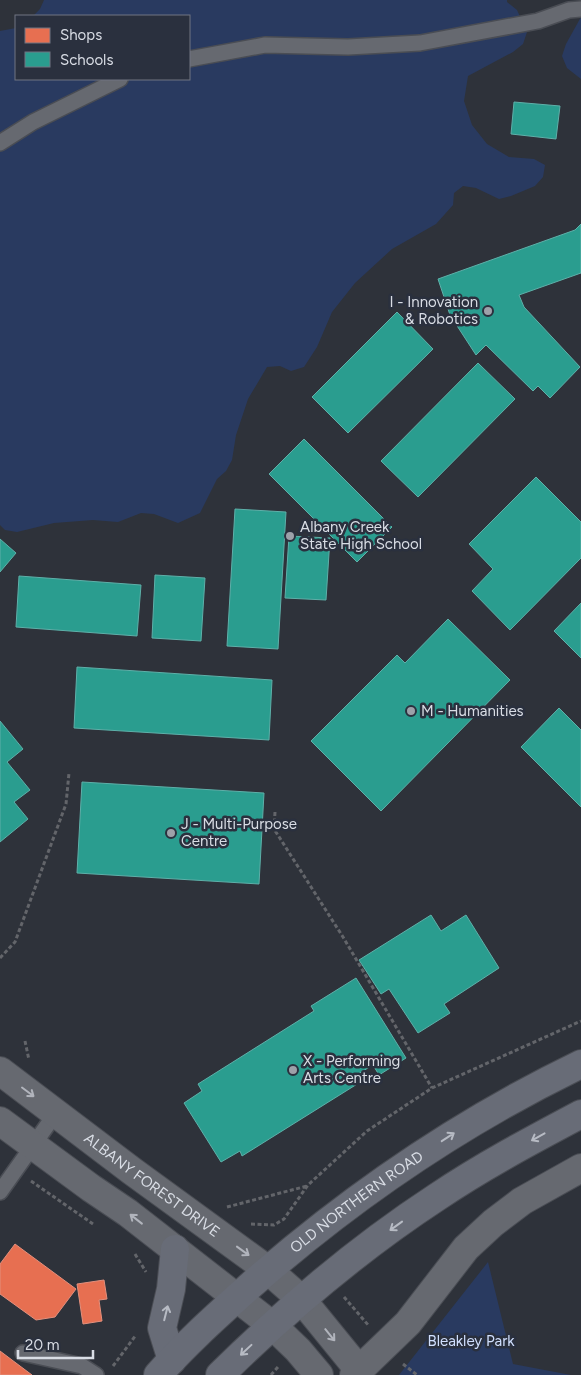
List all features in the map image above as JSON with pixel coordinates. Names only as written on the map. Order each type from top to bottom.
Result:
[{"type":"highway","name":"OLD NORTHERN ROAD","points":[[165,1367],[208,1323],[268,1270],[329,1220],[400,1167],[469,1123],[533,1087],[581,1064]]},
{"type":"highway","points":[[220,1375],[302,1300],[352,1259],[435,1198],[476,1172],[581,1114]]},
{"type":"highway","points":[[165,1367],[162,1328],[171,1289],[175,1249]]},
{"type":"street","name":"ALBANY FOREST DRIVE","points":[[0,1071],[268,1270],[302,1300]]},
{"type":"street","points":[[0,1121],[128,1213],[238,1298],[273,1326],[298,1350],[319,1375]]},
{"type":"street","points":[[302,1300],[357,1373],[408,1323],[466,1248],[493,1223],[522,1201],[581,1168]]},
{"type":"lane","points":[[190,59],[265,45],[348,46],[420,43],[538,21],[569,10],[581,9]]},
{"type":"lane","points":[[0,143],[33,122],[118,80]]},
{"type":"lane","points":[[0,1192],[56,1113]]},
{"type":"lane","points":[[23,1353],[96,1375]]},
{"type":"path","points":[[0,958],[15,942],[66,804],[69,774]]},
{"type":"path","points":[[275,812],[274,828],[343,937],[432,1088]]},
{"type":"path","points":[[250,1224],[274,1225],[284,1219],[308,1186],[367,1131],[432,1088],[581,1021]]},
{"type":"path","points":[[25,1041],[28,1060],[36,1065]]},
{"type":"path","points":[[16,1170],[99,1228]]},
{"type":"path","points":[[227,1207],[308,1186]]},
{"type":"path","points":[[220,1202],[235,1212]]},
{"type":"path","points":[[130,1248],[146,1271],[147,1277]]},
{"type":"path","points":[[350,1304],[371,1329]]},
{"type":"path","points":[[112,1368],[138,1333]]},
{"type":"path","points":[[397,1360],[409,1367],[417,1375]]},
{"type":"path","points":[[271,1375],[280,1365]]},
{"type":"green space","points":[[44,0],[507,0],[517,10],[527,32],[523,44],[513,52],[468,76],[464,101],[472,125],[487,144],[509,157],[534,159],[545,165],[543,177],[535,186],[499,199],[476,188],[463,186],[454,193],[453,205],[436,224],[392,249],[355,283],[332,312],[317,347],[304,367],[291,371],[280,366],[267,367],[248,399],[236,435],[232,460],[226,471],[217,479],[200,513],[178,523],[154,514],[141,513],[118,522],[93,520],[54,523],[17,532],[5,530],[0,525],[0,31],[15,28],[15,80],[190,80],[190,15],[34,15],[40,9]]},
{"type":"green space","points":[[581,17],[581,79],[567,68],[562,56],[566,44]]},
{"type":"green space","name":"Bleakley Park","points":[[488,1262],[513,1364],[571,1375],[399,1375]]},
{"type":"building: Shops","points":[[15,1244],[76,1289],[55,1317],[36,1320],[0,1294],[0,1264]]},
{"type":"building: Shops","points":[[104,1280],[107,1299],[99,1300],[102,1321],[83,1324],[77,1284]]},
{"type":"building: Shops","points":[[0,1351],[32,1375],[0,1375]]},
{"type":"building: Schools","points":[[514,102],[560,106],[556,139],[511,134]]},
{"type":"building: Schools","name":"I - Innovation & Robotics","points":[[581,224],[581,273],[519,295],[524,307],[580,367],[550,398],[538,386],[533,391],[486,345],[476,355],[450,315],[438,279],[575,230]]},
{"type":"building: Schools","points":[[397,312],[433,349],[348,433],[312,397]]},
{"type":"building: Schools","points":[[478,363],[515,399],[418,497],[381,461]]},
{"type":"building: Schools","points":[[304,439],[392,527],[357,562],[269,474]]},
{"type":"building: Schools","points":[[536,477],[581,522],[581,558],[510,630],[472,591],[493,569],[469,544]]},
{"type":"building: Schools","points":[[235,509],[286,512],[278,649],[227,646]]},
{"type":"building: Schools","points":[[289,536],[330,538],[326,600],[285,598]]},
{"type":"building: Schools","points":[[0,539],[16,553],[0,572]]},
{"type":"building: Schools","points":[[155,575],[205,578],[201,641],[152,638]]},
{"type":"building: Schools","points":[[19,576],[141,585],[137,636],[16,627]]},
{"type":"building: Schools","points":[[581,603],[581,658],[554,631]]},
{"type":"building: Schools","name":"M - Humanities","points":[[448,619],[510,680],[381,811],[311,741],[397,655],[405,663]]},
{"type":"building: Schools","points":[[77,667],[272,680],[269,740],[74,728]]},
{"type":"building: Schools","points":[[559,708],[581,730],[581,807],[521,747]]},
{"type":"building: Schools","points":[[0,721],[23,749],[7,762],[30,790],[14,802],[28,819],[0,842]]},
{"type":"building: Schools","name":"J - Multi-Purpose Centre","points":[[82,782],[264,793],[259,884],[77,873]]},
{"type":"building: Schools","points":[[431,915],[441,931],[466,915],[499,968],[444,1004],[450,1013],[418,1033],[389,989],[381,994],[359,960]]},
{"type":"building: Schools","name":"X - Performing Arts Centre","points":[[356,978],[406,1058],[379,1075],[373,1065],[358,1074],[362,1081],[242,1156],[240,1151],[221,1162],[184,1103],[202,1091],[198,1084],[314,1011],[311,1006]]},
{"type":"place","name":"I - Innovation & Robotics","points":[[488,311]]},
{"type":"place","name":"Albany Creek State High School","points":[[290,536]]},
{"type":"place","name":"M - Humanities","points":[[411,711]]},
{"type":"place","name":"J - Multi-Purpose Centre","points":[[171,833]]},
{"type":"place","name":"X - Performing Arts Centre","points":[[293,1070]]}]
